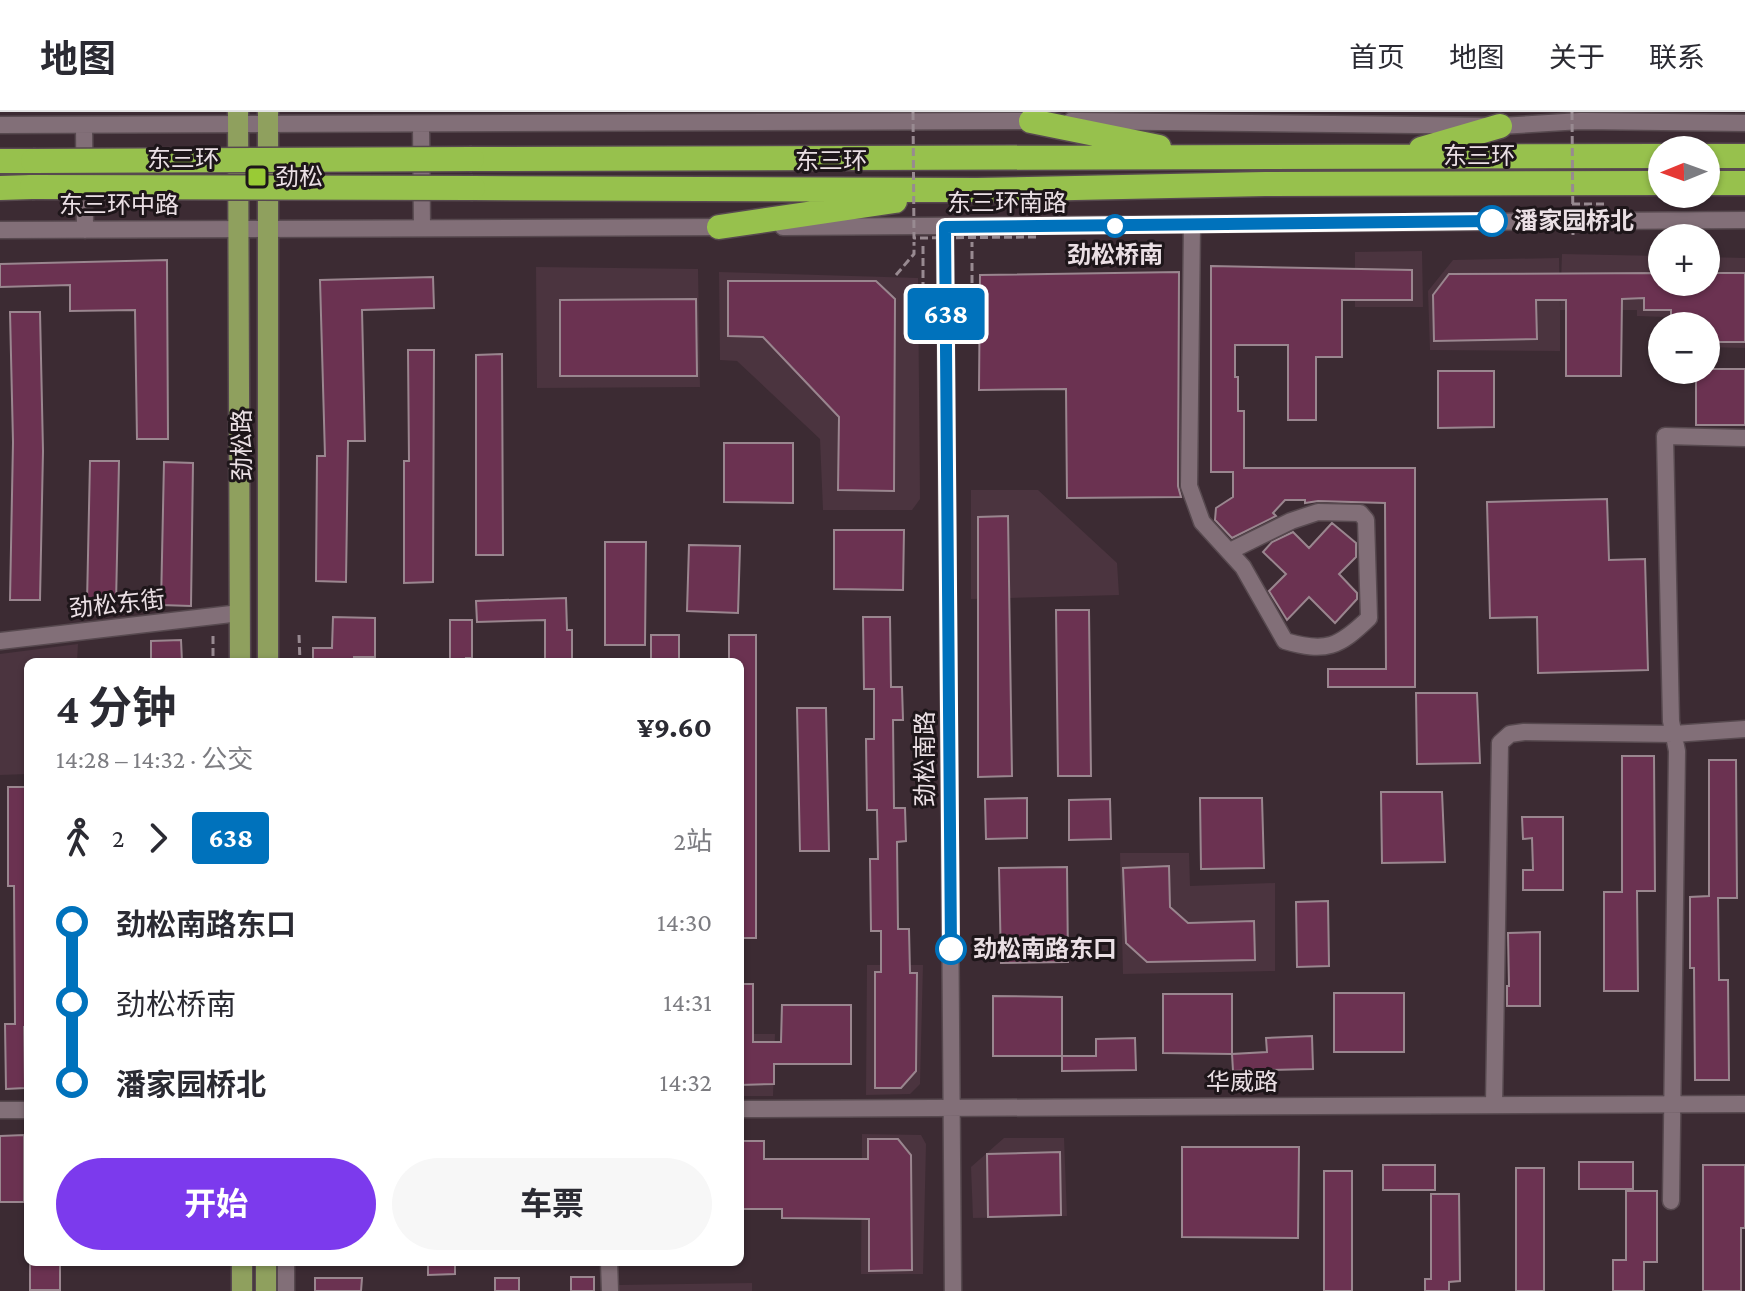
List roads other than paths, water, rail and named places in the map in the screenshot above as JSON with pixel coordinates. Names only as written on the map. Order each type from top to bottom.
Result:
[{"type":"highway","points":[[1031,121],[1213,158]]},
{"type":"highway","points":[[1395,156],[1500,126]]},
{"type":"highway","name":"东三环","points":[[0,161],[1648,156]]},
{"type":"highway","points":[[1720,156],[1745,156]]},
{"type":"highway","name":"东三环","points":[[0,188],[977,190],[1265,184],[1648,183]]},
{"type":"highway","points":[[1720,183],[1745,183]]},
{"type":"highway","points":[[719,227],[977,190]]},
{"type":"main road","name":"劲松路","points":[[238,119],[240,658]]},
{"type":"main road","name":"劲松路","points":[[268,119],[268,658]]},
{"type":"main road","points":[[242,1266],[242,1291]]},
{"type":"main road","points":[[266,1266],[266,1291]]},
{"type":"street","points":[[0,125],[268,119],[421,125],[823,117],[1031,121],[1395,118],[1500,126],[1581,121],[1745,123]]},
{"type":"street","points":[[84,125],[85,230]]},
{"type":"street","points":[[421,125],[422,228]]},
{"type":"street","name":"东三环南路","points":[[269,228],[945,227],[1745,220]]},
{"type":"street","points":[[1192,224],[1189,486],[1202,522],[1243,567],[1285,641],[1306,647],[1328,648],[1347,639],[1369,618],[1366,520],[1360,513],[1318,512],[1291,521],[1230,551]]},
{"type":"street","name":"劲松南路","points":[[945,227],[953,1291]]},
{"type":"street","name":"东三环中路","points":[[0,230],[269,228]]},
{"type":"street","points":[[1671,1201],[1677,751],[1671,721],[1665,436],[1745,438]]},
{"type":"street","name":"劲松东街","points":[[0,641],[240,613]]},
{"type":"street","points":[[1494,1105],[1500,743],[1510,734],[1524,732],[1674,734],[1745,729]]},
{"type":"street","name":"华威路","points":[[744,1109],[1745,1104]]},
{"type":"street","points":[[0,1110],[24,1110]]},
{"type":"street","points":[[286,1266],[286,1291]]},
{"type":"street","points":[[609,1266],[610,1291]]},
{"type":"place","name":"劲松","points":[[257,177]]},
{"type":"place","name":"潘家园桥北","points":[[1492,221]]},
{"type":"place","name":"劲松桥南","points":[[1115,226]]},
{"type":"place","name":"劲松南路东口","points":[[951,949]]}]
